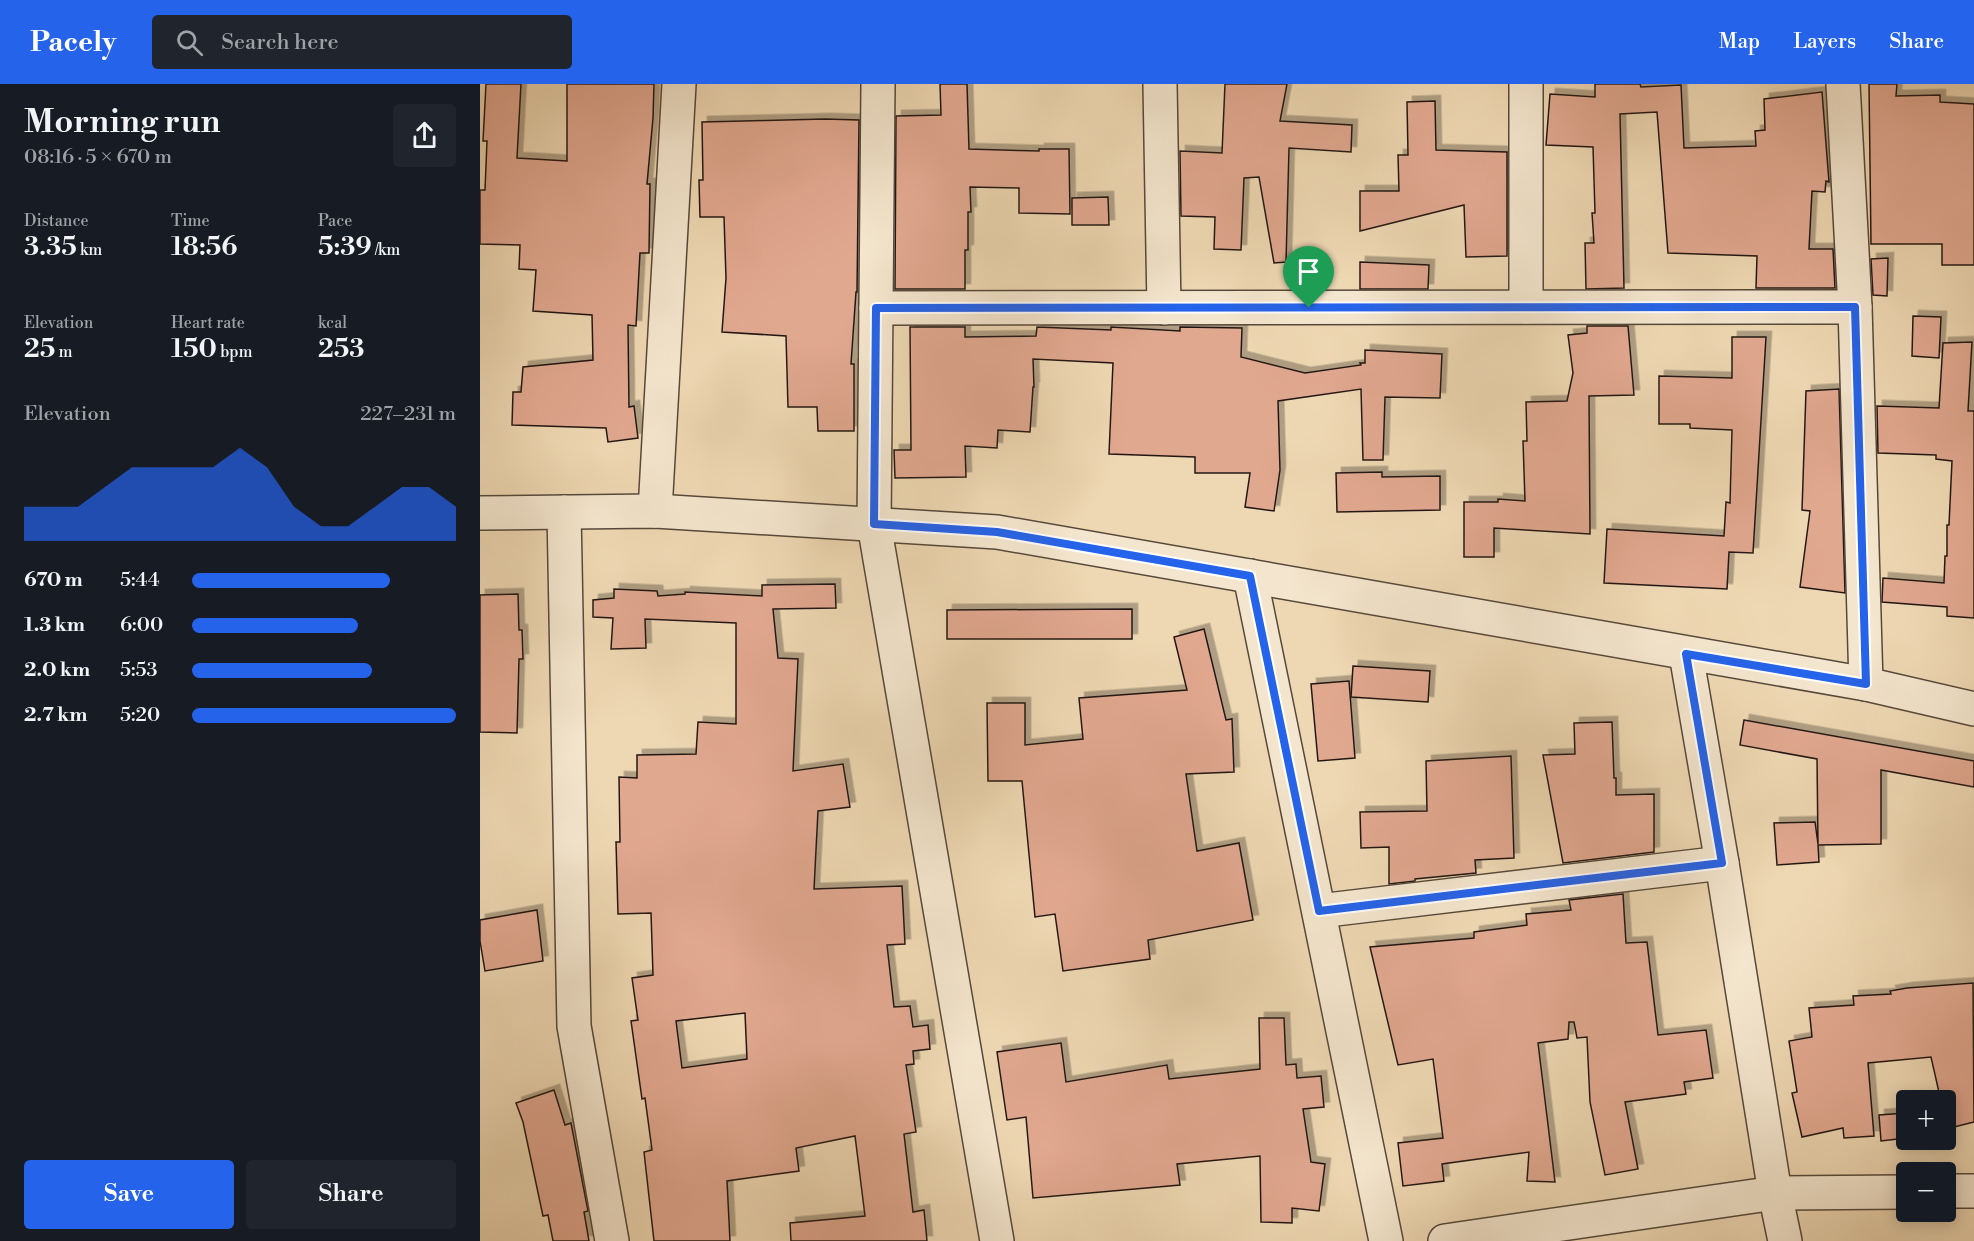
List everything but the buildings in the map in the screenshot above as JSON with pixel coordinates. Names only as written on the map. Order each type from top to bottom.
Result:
[{"type":"street","points":[[655,511],[679,84]]},
{"type":"street","points":[[878,84],[874,524],[997,1241]]},
{"type":"street","points":[[1160,84],[1164,308]]},
{"type":"street","points":[[1526,84],[1526,308]]},
{"type":"street","points":[[1843,84],[1855,307],[1866,684]]},
{"type":"street","points":[[876,308],[1855,307]]},
{"type":"street","points":[[480,513],[655,511],[997,532],[1866,684],[1974,709]]},
{"type":"street","points":[[564,512],[574,1026],[612,1241]]},
{"type":"street","points":[[1250,576],[1386,1241]]},
{"type":"street","points":[[1686,654],[1775,1193],[1785,1241]]},
{"type":"street","points":[[1319,911],[1722,863]]},
{"type":"street","points":[[1956,1191],[1974,1191]]},
{"type":"street","points":[[1445,1241],[1775,1193],[1896,1192]]},
{"type":"route","points":[[1855,307],[1866,684],[1686,654],[1722,863],[1319,911],[1250,576],[997,532],[874,524],[876,308],[1309,308],[1855,307]]}]
